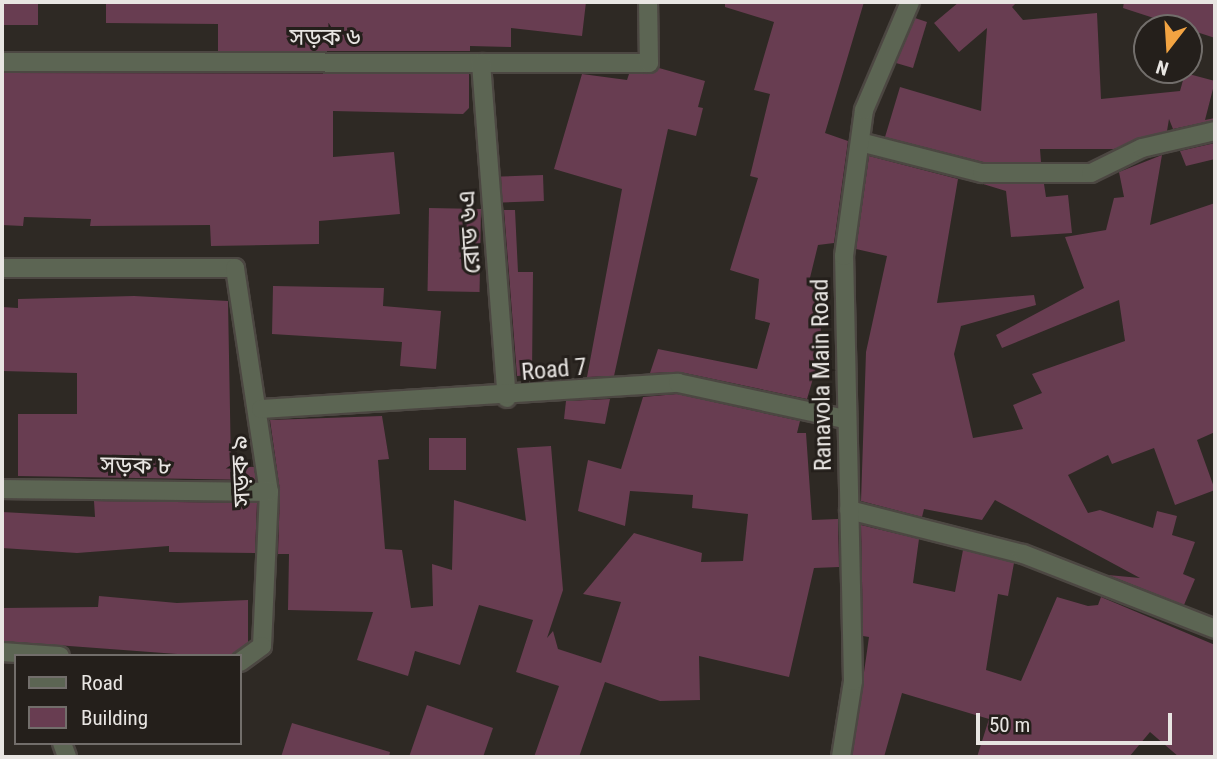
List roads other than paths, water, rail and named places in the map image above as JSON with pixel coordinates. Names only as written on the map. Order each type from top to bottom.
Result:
[{"type":"street","name":"সড়ক ৬","points":[[2,62],[649,63],[648,2]]},
{"type":"street","name":"Ranavola Main Road","points":[[841,757],[853,681],[845,419],[844,257],[864,110],[910,2]]},
{"type":"street","name":"রোড ৬এ","points":[[481,63],[507,398]]},
{"type":"street","points":[[860,142],[982,173],[1091,173],[1142,148],[1215,131]]},
{"type":"street","name":"সড়ক ৯","points":[[2,268],[235,268],[261,409],[269,492],[262,646],[242,661]]},
{"type":"street","name":"Road 7","points":[[261,409],[507,398],[689,383],[845,419]]},
{"type":"street","name":"সড়ক ৮","points":[[2,489],[269,492]]},
{"type":"street","points":[[849,510],[1023,554],[1215,629]]},
{"type":"street","points":[[2,652],[24,654]]}]
